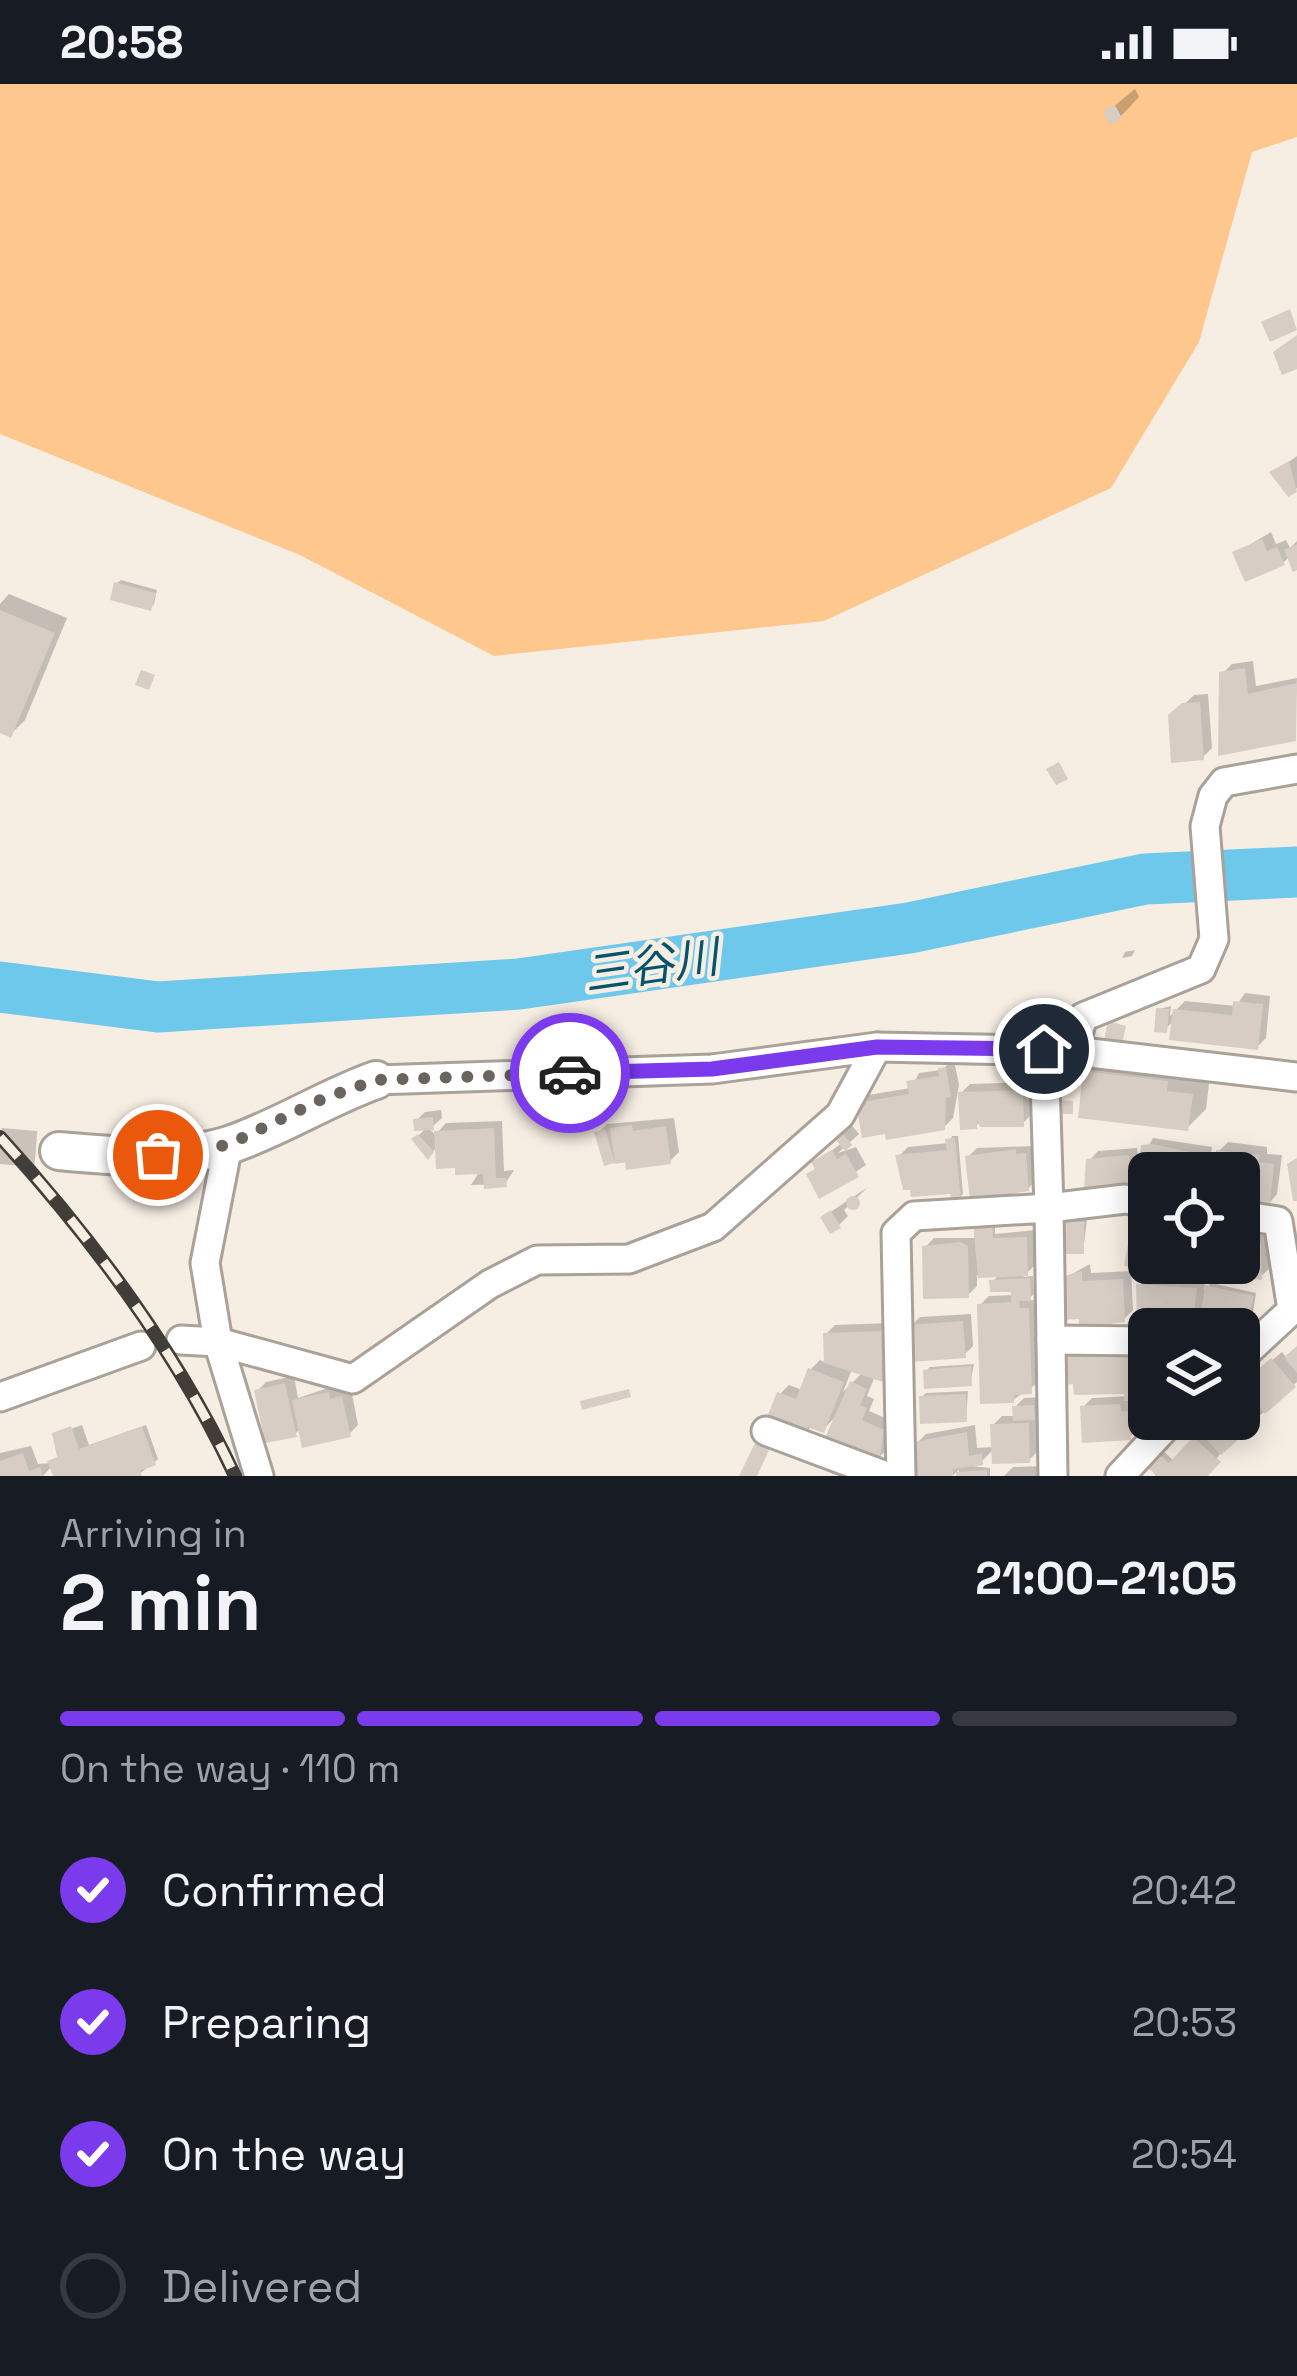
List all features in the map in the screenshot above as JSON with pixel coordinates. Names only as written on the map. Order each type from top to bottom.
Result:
[{"type":"street","points":[[1072,1051],[1083,1017],[1201,969],[1214,939],[1205,826],[1213,796],[1224,782],[1297,770]]},
{"type":"street","points":[[59,1151],[134,1157],[228,1145],[320,1100],[376,1080],[712,1069],[877,1047],[1072,1051],[1297,1077]]},
{"type":"street","points":[[181,1340],[218,1342],[353,1379],[490,1284],[537,1260],[629,1259],[713,1227],[840,1114],[877,1047]]},
{"type":"street","points":[[1044,1049],[1053,1476]]},
{"type":"street","points":[[228,1145],[206,1262],[218,1342],[259,1476]]},
{"type":"street","points":[[901,1476],[896,1234],[914,1216],[1128,1199]]},
{"type":"street","points":[[1260,1219],[1278,1221],[1292,1310],[1260,1338]]},
{"type":"street","points":[[1051,1340],[1128,1341]]},
{"type":"street","points":[[0,1397],[141,1346]]},
{"type":"street","points":[[766,1431],[886,1476]]},
{"type":"street","points":[[1120,1476],[1154,1440]]},
{"type":"shaded area","points":[[0,84],[1297,84],[1297,137],[1252,152],[1199,342],[1111,488],[824,621],[494,656],[300,555],[0,434]]},
{"type":"building","points":[[1115,105],[1122,118],[1110,124],[1103,111]]},
{"type":"building","points":[[1290,309],[1297,330],[1270,342],[1261,322]]},
{"type":"building","points":[[1297,335],[1297,369],[1282,375],[1273,352]]},
{"type":"building","points":[[1289,461],[1297,492],[1288,497],[1269,472]]},
{"type":"building","points":[[1262,539],[1267,551],[1277,547],[1285,565],[1245,582],[1232,552]]},
{"type":"building","points":[[1297,544],[1297,570],[1293,572],[1284,550]]},
{"type":"building","points":[[114,582],[156,593],[151,611],[110,600]]},
{"type":"building","points":[[0,610],[55,633],[11,738],[0,733]]},
{"type":"building","points":[[1245,668],[1248,694],[1297,683],[1296,741],[1218,756],[1219,672]]},
{"type":"building","points":[[141,670],[155,675],[149,690],[135,685]]},
{"type":"building","points":[[1200,702],[1204,760],[1171,763],[1168,715],[1182,703]]},
{"type":"building","points":[[1059,762],[1068,779],[1056,785],[1046,769]]},
{"type":"building","points":[[1233,1001],[1263,1004],[1258,1050],[1169,1040],[1173,1009],[1232,1015]]},
{"type":"building","points":[[1156,1008],[1169,1009],[1167,1033],[1154,1032]]},
{"type":"building","points":[[1108,1021],[1126,1026],[1122,1044],[1104,1040]]},
{"type":"building","points":[[946,1067],[951,1097],[946,1098],[945,1130],[886,1140],[885,1134],[862,1138],[856,1103],[909,1094],[906,1081],[939,1076],[938,1068]]},
{"type":"building","points":[[1083,1071],[1168,1081],[1167,1091],[1193,1094],[1188,1131],[1078,1118]]},
{"type":"building","points":[[1023,1090],[1024,1127],[980,1127],[977,1119],[977,1129],[960,1130],[958,1092]]},
{"type":"building","points":[[1056,1100],[1073,1101],[1073,1114],[1056,1114]]},
{"type":"building","points":[[433,1117],[434,1130],[414,1131],[413,1119]]},
{"type":"building","points":[[632,1125],[633,1131],[666,1126],[671,1164],[626,1170],[625,1162],[615,1164],[610,1128]]},
{"type":"building","points":[[494,1128],[496,1178],[506,1178],[507,1187],[484,1189],[483,1174],[455,1175],[455,1168],[436,1169],[434,1131]]},
{"type":"building","points":[[605,1129],[615,1163],[604,1166],[594,1132]]},
{"type":"building","points":[[840,1130],[852,1145],[845,1151],[832,1135]]},
{"type":"building","points":[[418,1134],[434,1152],[428,1160],[411,1139]]},
{"type":"building","points":[[955,1138],[961,1201],[951,1201],[950,1194],[911,1197],[910,1190],[903,1190],[895,1155],[947,1150],[945,1139]]},
{"type":"building","points":[[1152,1144],[1190,1152],[1140,1152],[1141,1145]]},
{"type":"building","points":[[1016,1149],[1016,1154],[1026,1153],[1029,1191],[970,1200],[965,1156]]},
{"type":"building","points":[[832,1150],[837,1159],[846,1154],[859,1177],[819,1199],[806,1174],[815,1169],[811,1162]]},
{"type":"building","points":[[1128,1155],[1128,1184],[1084,1190],[1086,1159]]},
{"type":"building","points":[[1297,1158],[1297,1201],[1293,1201],[1287,1164]]},
{"type":"building","points":[[1260,1162],[1274,1164],[1270,1206],[1260,1205]]},
{"type":"building","points":[[853,1196],[860,1203],[853,1210],[846,1203]]},
{"type":"building","points":[[831,1210],[841,1228],[830,1234],[820,1217]]},
{"type":"building","points":[[973,1222],[992,1222],[993,1238],[1027,1237],[1028,1276],[978,1278]]},
{"type":"building","points":[[1062,1222],[1084,1222],[1084,1254],[1062,1254]]},
{"type":"building","points":[[961,1242],[968,1246],[969,1298],[923,1299],[922,1246]]},
{"type":"building","points":[[1082,1271],[1082,1281],[1123,1279],[1125,1322],[1079,1328],[1079,1319],[1060,1320],[1058,1278]]},
{"type":"building","points":[[1030,1278],[1031,1301],[1019,1301],[1020,1308],[1029,1308],[1032,1394],[1014,1395],[1014,1403],[980,1404],[977,1304],[1011,1302],[1011,1292],[990,1292],[989,1280]]},
{"type":"building","points":[[1136,1284],[1197,1288],[1195,1308],[1137,1308]]},
{"type":"building","points":[[1205,1285],[1254,1296],[1251,1308],[1202,1308]]},
{"type":"building","points":[[963,1321],[966,1358],[910,1362],[908,1325]]},
{"type":"building","points":[[884,1331],[886,1383],[824,1363],[823,1333]]},
{"type":"building","points":[[1297,1346],[1297,1373],[1284,1357]]},
{"type":"building","points":[[1066,1352],[1128,1355],[1128,1401],[1124,1394],[1074,1395],[1073,1384],[1063,1385]]},
{"type":"building","points":[[1271,1358],[1296,1387],[1265,1414],[1260,1408],[1260,1368]]},
{"type":"building","points":[[971,1366],[972,1386],[924,1389],[923,1370]]},
{"type":"building","points":[[808,1368],[844,1382],[824,1433],[808,1427],[805,1437],[765,1422],[777,1392],[796,1399]]},
{"type":"building","points":[[850,1381],[867,1389],[860,1405],[867,1408],[862,1420],[884,1430],[879,1462],[825,1438]]},
{"type":"building","points":[[285,1383],[297,1437],[265,1443],[254,1390]]},
{"type":"building","points":[[629,1389],[631,1397],[582,1410],[580,1401]]},
{"type":"building","points":[[329,1392],[330,1399],[342,1396],[351,1437],[302,1448],[292,1400]]},
{"type":"building","points":[[966,1394],[967,1422],[920,1424],[919,1396]]},
{"type":"building","points":[[1120,1404],[1121,1411],[1128,1411],[1131,1440],[1082,1443],[1080,1406]]},
{"type":"building","points":[[1034,1405],[1035,1420],[1013,1421],[1012,1406]]},
{"type":"building","points":[[1029,1423],[1030,1463],[992,1464],[990,1424]]},
{"type":"building","points":[[71,1426],[79,1449],[142,1427],[156,1465],[140,1471],[142,1476],[53,1476],[47,1461],[57,1457],[52,1433]]},
{"type":"building","points":[[967,1432],[969,1456],[982,1453],[983,1465],[953,1469],[953,1476],[916,1476],[914,1442]]},
{"type":"building","points":[[1190,1440],[1221,1462],[1208,1476],[1157,1476],[1144,1464],[1156,1451],[1169,1463]]},
{"type":"building","points":[[1207,1440],[1238,1440],[1221,1455]]},
{"type":"building","points":[[756,1441],[770,1448],[757,1476],[739,1476]]},
{"type":"building","points":[[23,1453],[29,1471],[40,1467],[43,1476],[0,1476],[0,1461]]},
{"type":"building","points":[[987,1470],[987,1476],[956,1476],[956,1472]]},
{"type":"waterway","name":"三谷川","points":[[0,987],[158,1007],[519,984],[909,928],[1145,879],[1297,872]]},
{"type":"tunnel","points":[[0,1146],[59,1151]]},
{"type":"railway","points":[[0,1137],[67,1215],[160,1341],[235,1476]]},
{"type":"way so far","points":[[158,1155],[228,1145],[320,1100],[376,1080],[570,1073]]},
{"type":"route","points":[[570,1073],[712,1069],[877,1047],[1044,1049]]}]
